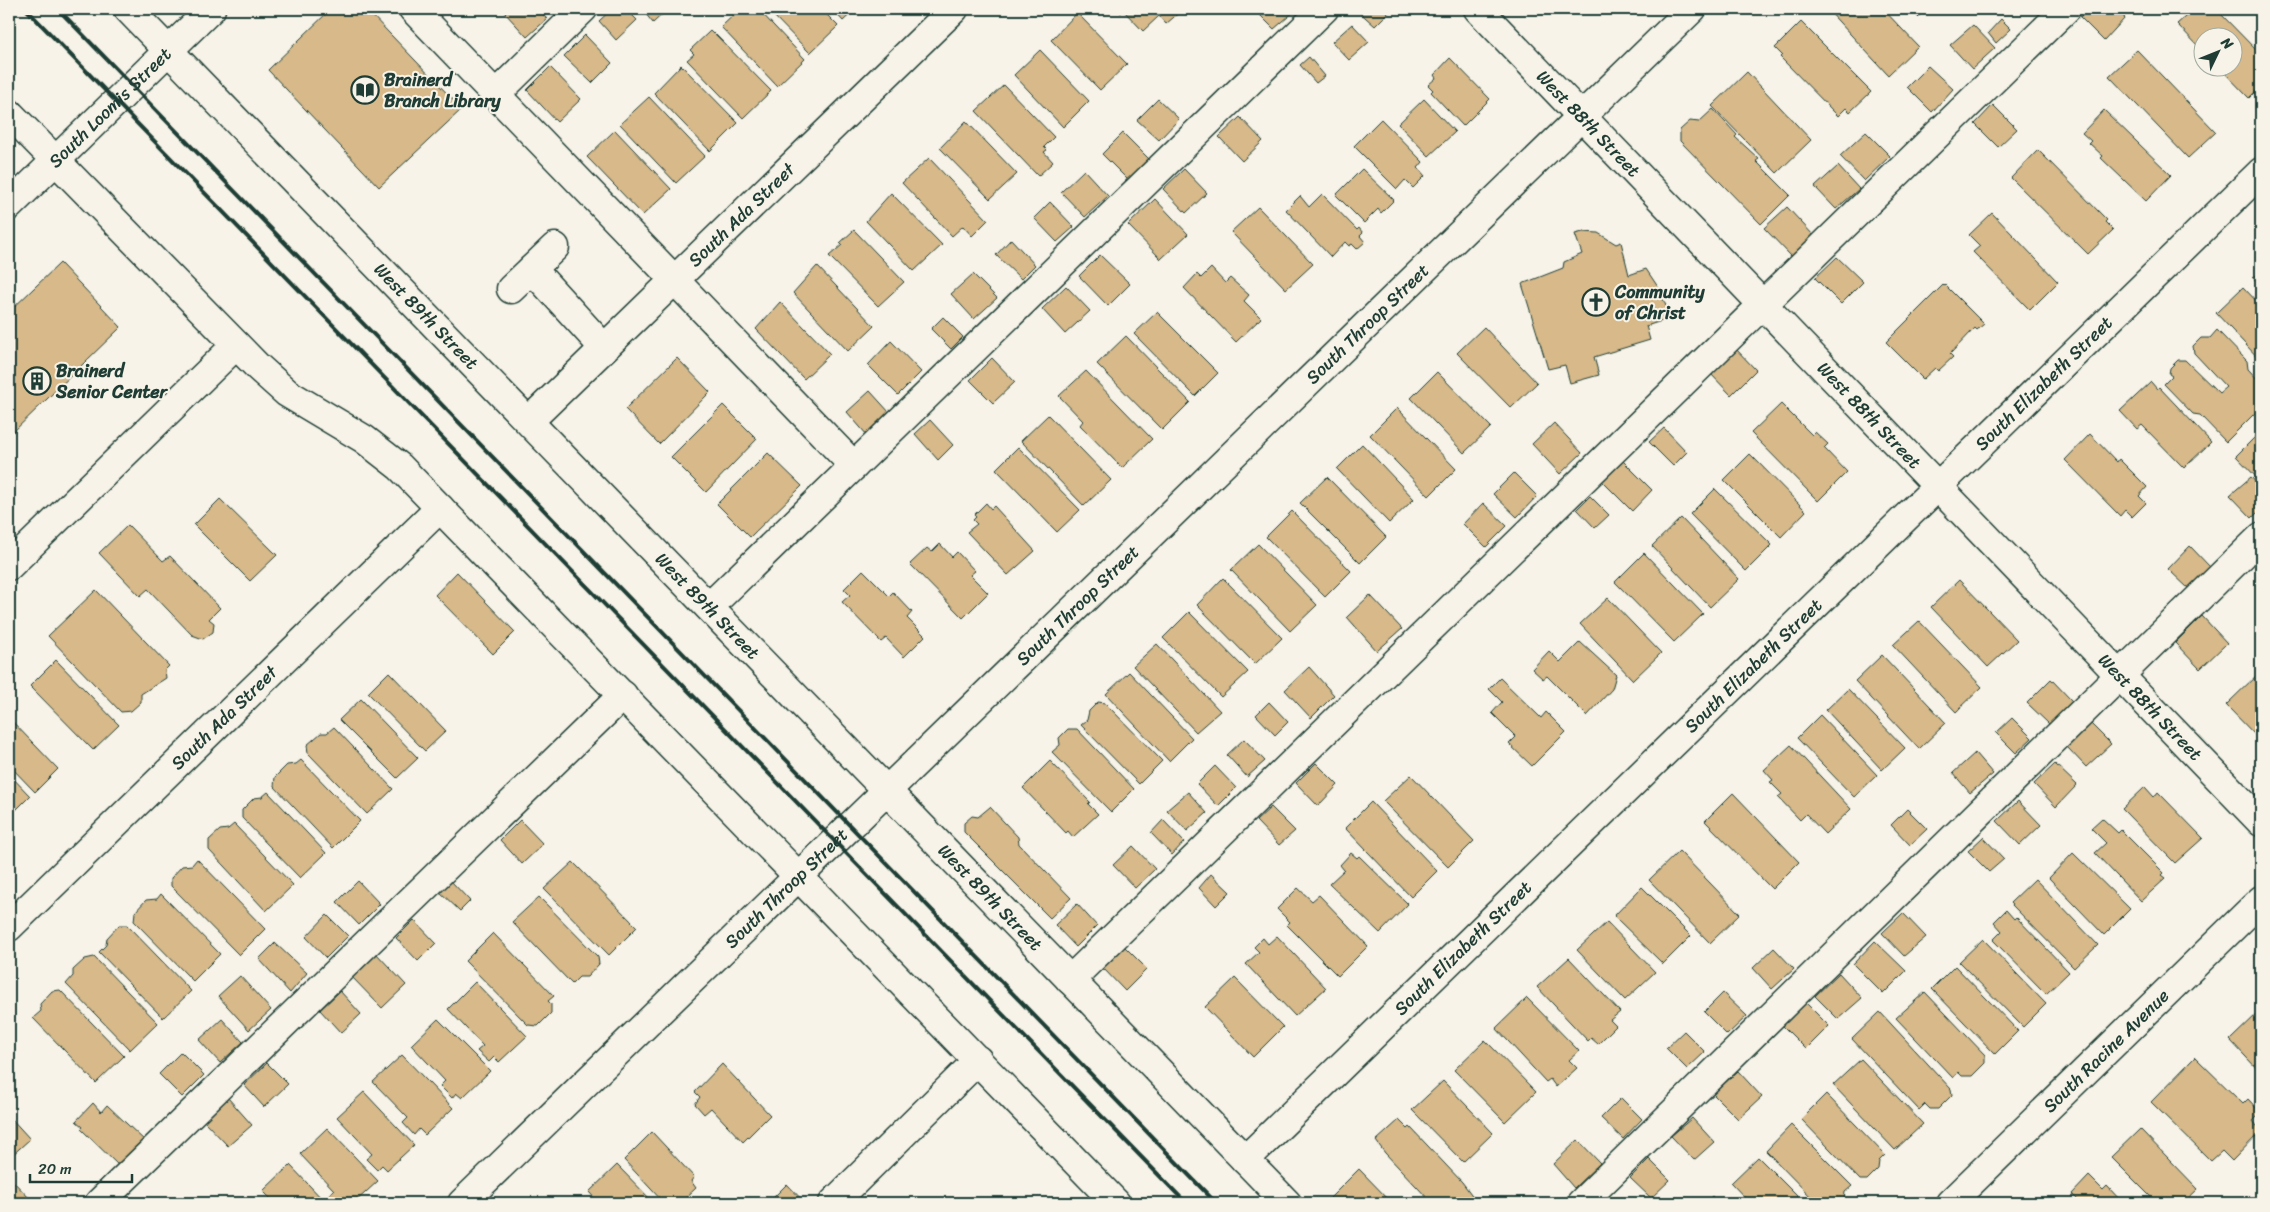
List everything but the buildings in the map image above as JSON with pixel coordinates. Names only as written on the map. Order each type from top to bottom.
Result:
[{"type":"street","name":"West 89th Street","points":[[128,9],[1287,1203]]},
{"type":"street","name":"South Loomis Street","points":[[9,206],[211,9]]},
{"type":"street","points":[[413,9],[854,466]]},
{"type":"street","points":[[496,94],[583,9]]},
{"type":"street","name":"South Ada Street","points":[[529,422],[954,9]]},
{"type":"street","points":[[709,606],[1324,9]]},
{"type":"street","name":"West 88th Street","points":[[1478,9],[2261,822]]},
{"type":"street","name":"South Throop Street","points":[[462,1203],[1692,9]]},
{"type":"street","points":[[1070,980],[1761,303],[2066,9]]},
{"type":"street","points":[[9,113],[236,345],[287,393],[364,439],[400,466],[1116,1203]]},
{"type":"street","name":"South Elizabeth Street","points":[[1245,1160],[2261,172]]},
{"type":"street","points":[[511,290],[554,247]]},
{"type":"street","points":[[532,269],[604,348]]},
{"type":"street","points":[[9,566],[236,345]]},
{"type":"street","name":"South Ada Street","points":[[9,927],[440,508]]},
{"type":"street","points":[[1581,1203],[2261,537]]},
{"type":"street","points":[[99,1203],[623,695]]},
{"type":"street","name":"South Racine Avenue","points":[[1950,1203],[2261,900]]},
{"type":"street","points":[[833,1203],[978,1060]]},
{"type":"railway","points":[[26,9],[1186,1203]]},
{"type":"railway","points":[[58,9],[1216,1203]]},
{"type":"place","name":"Brainerd Branch Library","points":[[365,90]]},
{"type":"place","name":"Community of Christ","points":[[1596,302]]},
{"type":"place","name":"Brainerd Senior Center","points":[[37,381]]}]
